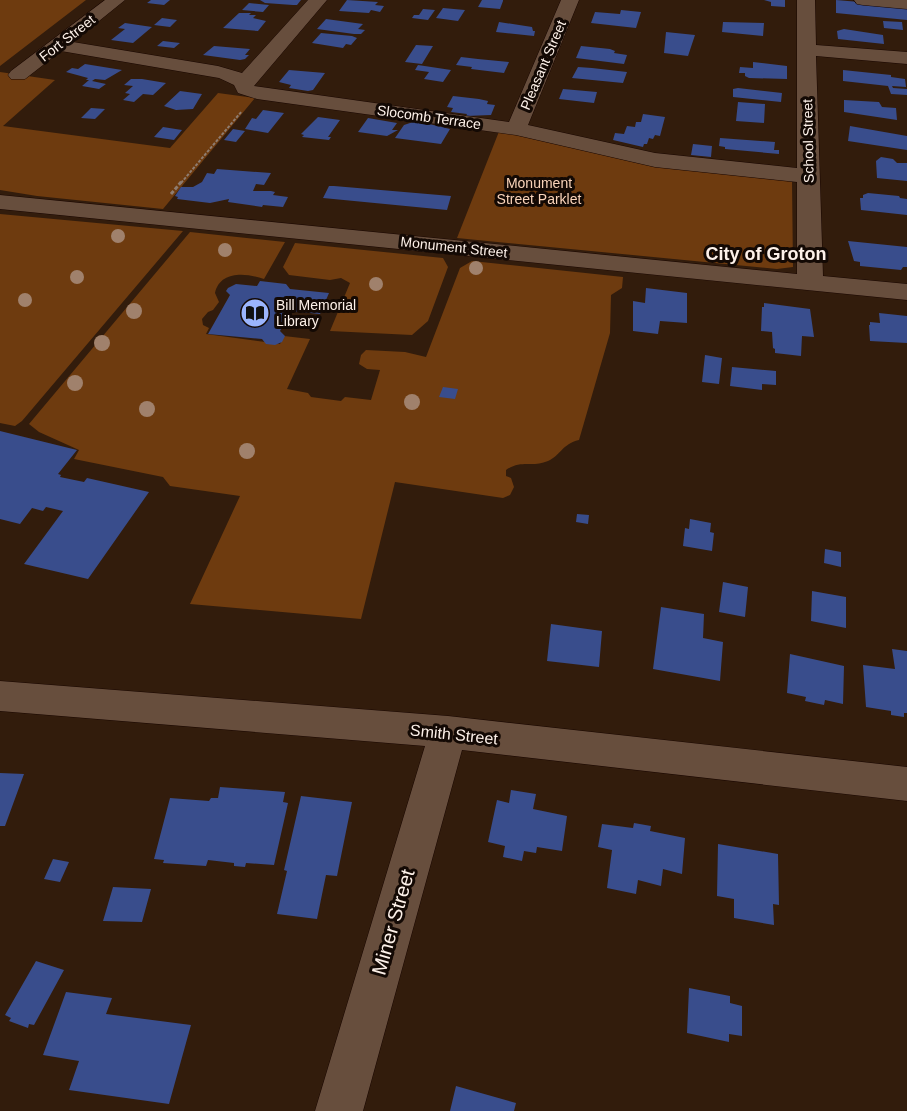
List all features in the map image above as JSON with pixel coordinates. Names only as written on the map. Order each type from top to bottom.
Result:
[{"type":"street","name":"Fort Street","points":[[18,75],[116,0]]},
{"type":"street","points":[[250,88],[318,0]]},
{"type":"street","name":"Pleasant Street","points":[[516,129],[570,0]]},
{"type":"street","name":"School Street","points":[[806,0],[810,282]]},
{"type":"street","points":[[863,0],[907,4]]},
{"type":"street","name":"Slocomb Terrace","points":[[57,45],[112,52],[207,70],[231,76],[250,88],[516,129],[655,160],[808,176]]},
{"type":"street","points":[[807,50],[907,58]]},
{"type":"street","name":"Monument Street","points":[[0,202],[907,292]]},
{"type":"street","name":"Smith Street","points":[[0,696],[448,732],[907,784]]},
{"type":"street","name":"Miner Street","points":[[339,1111],[448,732]]},
{"type":"path","points":[[166,200],[250,88]]},
{"type":"green space","points":[[0,0],[86,0],[0,66]]},
{"type":"green space","points":[[0,72],[55,80],[3,126],[170,148],[218,93],[255,98],[163,209],[0,190]]},
{"type":"green space","name":"Monument Street Parklet","points":[[500,129],[792,181],[793,267],[777,269],[457,238]]},
{"type":"green space","points":[[0,214],[183,231],[22,421],[15,426],[0,423]]},
{"type":"green space","points":[[190,232],[285,242],[264,279],[250,275],[235,275],[222,280],[215,293],[219,302],[202,319],[203,325],[209,328],[206,334],[280,344],[284,336],[310,339],[287,389],[308,393],[311,397],[341,401],[345,397],[371,400],[380,370],[367,369],[359,364],[361,355],[366,350],[405,352],[426,357],[460,268],[472,261],[623,277],[622,288],[611,295],[610,333],[579,440],[569,444],[548,461],[517,465],[506,470],[506,476],[511,478],[514,487],[510,495],[503,498],[395,482],[361,619],[190,604],[240,496],[170,486],[163,477],[74,459],[79,450],[39,432],[29,424]]},
{"type":"green space","points":[[295,243],[443,258],[448,267],[428,321],[412,335],[330,331],[350,283],[341,278],[330,280],[289,275],[283,267]]},
{"type":"building","points":[[151,0],[170,0],[164,5],[147,3]]},
{"type":"building","points":[[260,0],[301,0],[297,5],[293,5],[265,3]]},
{"type":"building","points":[[347,0],[378,2],[375,5],[384,6],[380,12],[339,11]]},
{"type":"building","points":[[482,0],[503,1],[500,9],[478,7]]},
{"type":"building","points":[[764,0],[785,0],[785,7],[771,6],[771,2]]},
{"type":"building","points":[[836,0],[907,6],[907,20],[836,13]]},
{"type":"building","points":[[249,3],[269,5],[263,12],[242,10]]},
{"type":"building","points":[[443,8],[465,10],[458,21],[436,18]]},
{"type":"building","points":[[423,9],[435,10],[428,20],[412,18],[414,15],[419,15]]},
{"type":"building","points":[[621,10],[641,12],[636,28],[591,23],[595,12],[620,14]]},
{"type":"building","points":[[239,13],[251,13],[249,15],[256,15],[253,18],[266,21],[258,31],[223,28]]},
{"type":"building","points":[[162,18],[177,20],[170,27],[154,25]]},
{"type":"building","points":[[326,19],[363,24],[358,29],[365,30],[361,34],[354,34],[317,29]]},
{"type":"building","points":[[883,21],[902,22],[903,30],[884,28]]},
{"type":"building","points":[[499,22],[532,27],[535,31],[534,36],[496,32]]},
{"type":"building","points":[[723,22],[764,23],[763,36],[722,32]]},
{"type":"building","points":[[125,23],[152,27],[133,43],[111,40],[125,29],[118,28]]},
{"type":"building","points":[[844,29],[883,35],[884,44],[838,39],[837,31]]},
{"type":"building","points":[[666,32],[695,35],[688,56],[664,53]]},
{"type":"building","points":[[321,33],[357,38],[351,45],[346,44],[343,48],[312,43]]},
{"type":"building","points":[[163,41],[180,43],[174,48],[157,46]]},
{"type":"building","points":[[416,45],[433,46],[422,64],[405,62]]},
{"type":"building","points":[[214,46],[250,49],[245,55],[249,55],[240,60],[203,55]]},
{"type":"building","points":[[581,46],[610,49],[615,51],[614,53],[627,55],[624,64],[576,58]]},
{"type":"building","points":[[461,57],[509,62],[504,73],[456,65]]},
{"type":"building","points":[[753,62],[787,66],[787,79],[749,78],[745,76],[745,73],[739,73],[740,67],[753,68]]},
{"type":"building","points":[[85,64],[122,70],[105,80],[92,81],[106,84],[99,89],[82,86],[89,80],[86,80],[88,78],[66,72],[72,68],[78,69]]},
{"type":"building","points":[[418,65],[451,70],[443,82],[424,79],[429,72],[415,70]]},
{"type":"building","points":[[578,67],[627,72],[623,83],[572,78]]},
{"type":"building","points":[[289,70],[325,73],[313,90],[308,91],[289,88],[291,85],[279,82]]},
{"type":"building","points":[[843,70],[891,75],[891,77],[905,79],[906,87],[892,86],[907,89],[907,95],[891,94],[888,86],[843,81]]},
{"type":"building","points":[[131,79],[166,83],[153,95],[143,94],[134,102],[123,100],[130,94],[125,93],[133,86],[124,85]]},
{"type":"building","points":[[563,89],[597,92],[594,103],[559,99]]},
{"type":"building","points":[[733,89],[782,93],[781,102],[733,97]]},
{"type":"building","points":[[180,91],[202,94],[193,109],[176,110],[164,106]]},
{"type":"building","points":[[453,96],[479,99],[488,101],[487,104],[495,105],[491,115],[466,116],[467,114],[451,112],[453,108],[447,107]]},
{"type":"building","points":[[844,100],[879,102],[882,107],[896,108],[897,120],[844,112]]},
{"type":"building","points":[[738,102],[765,104],[764,123],[736,121]]},
{"type":"building","points":[[91,108],[105,109],[95,119],[81,118]]},
{"type":"building","points":[[263,110],[284,113],[268,133],[245,129],[252,118],[256,119]]},
{"type":"building","points":[[643,114],[665,117],[660,136],[655,135],[653,139],[649,138],[643,147],[613,140],[615,133],[624,134],[627,126],[635,127],[636,122],[641,122]]},
{"type":"building","points":[[318,117],[340,120],[328,137],[331,137],[329,140],[302,137],[304,135],[301,134]]},
{"type":"building","points":[[368,118],[397,123],[392,130],[398,130],[387,136],[358,132]]},
{"type":"building","points":[[413,122],[450,129],[441,144],[395,138],[404,125]]},
{"type":"building","points":[[850,126],[907,136],[907,150],[848,141]]},
{"type":"building","points":[[163,127],[182,130],[174,140],[154,137]]},
{"type":"building","points":[[233,129],[245,131],[236,142],[224,140]]},
{"type":"building","points":[[720,138],[775,142],[774,150],[779,150],[779,154],[725,149],[719,146]]},
{"type":"building","points":[[693,144],[712,146],[711,157],[691,155]]},
{"type":"building","points":[[881,157],[893,159],[897,163],[907,163],[907,181],[877,178],[876,161]]},
{"type":"building","points":[[217,169],[271,173],[264,185],[256,184],[253,191],[271,191],[275,192],[273,195],[288,197],[283,207],[263,205],[262,207],[228,202],[229,199],[210,203],[177,199],[178,197],[175,196],[181,187],[193,187],[202,182],[207,173],[214,174]]},
{"type":"building","points":[[329,186],[451,196],[447,210],[323,198]]},
{"type":"building","points":[[868,193],[907,199],[907,215],[861,210],[860,198]]},
{"type":"building","points":[[848,241],[907,247],[907,267],[901,270],[860,266],[860,262],[854,261]]},
{"type":"building","name":"Bill Memorial Library","points":[[260,281],[286,284],[290,289],[329,293],[320,314],[290,311],[280,331],[285,336],[282,342],[275,345],[266,344],[262,339],[208,334],[230,295],[226,291],[228,288],[236,284],[257,286]]},
{"type":"building","points":[[646,288],[687,293],[687,323],[660,321],[658,334],[633,331],[633,301],[645,303]]},
{"type":"building","points":[[764,303],[810,309],[814,337],[802,336],[801,356],[775,353],[772,332],[761,331]]},
{"type":"building","points":[[879,313],[907,316],[907,343],[870,341],[869,325],[870,322],[880,323]]},
{"type":"building","points":[[705,355],[722,358],[719,384],[702,382]]},
{"type":"building","points":[[732,367],[776,371],[776,385],[762,384],[762,390],[730,386]]},
{"type":"building","points":[[443,387],[458,389],[455,399],[439,397]]},
{"type":"building","points":[[0,431],[77,450],[58,474],[61,475],[60,477],[84,482],[87,478],[149,492],[88,579],[24,564],[63,511],[46,507],[43,511],[32,508],[20,524],[0,519]]},
{"type":"building","points":[[577,514],[589,515],[588,524],[576,522]]},
{"type":"building","points":[[690,519],[711,523],[710,532],[714,533],[712,551],[683,546],[685,528],[689,529]]},
{"type":"building","points":[[825,549],[841,552],[841,567],[824,563]]},
{"type":"building","points":[[723,582],[748,587],[745,617],[719,612]]},
{"type":"building","points":[[812,591],[846,597],[846,628],[811,621]]},
{"type":"building","points":[[661,607],[704,614],[703,638],[723,642],[720,681],[653,669]]},
{"type":"building","points":[[551,624],[602,631],[599,667],[547,661]]},
{"type":"building","points":[[892,649],[907,651],[907,713],[904,713],[904,717],[891,715],[891,711],[866,707],[863,665],[895,669]]},
{"type":"building","points":[[790,654],[844,666],[843,704],[825,700],[824,705],[805,701],[806,697],[787,693]]},
{"type":"building","points":[[0,773],[24,774],[5,826],[0,826]]},
{"type":"building","points":[[220,787],[285,792],[283,802],[288,803],[274,865],[246,863],[245,867],[234,866],[234,863],[208,860],[206,866],[163,863],[164,860],[154,859],[170,798],[209,801],[211,798],[218,798]]},
{"type":"building","points":[[511,790],[536,794],[533,809],[567,816],[562,851],[537,847],[536,853],[524,851],[522,861],[503,857],[505,846],[488,842],[497,800],[509,803]]},
{"type":"building","points":[[301,796],[352,802],[337,876],[326,875],[317,919],[277,914],[287,871],[284,870]]},
{"type":"building","points":[[634,823],[651,826],[650,831],[685,838],[682,874],[663,869],[661,886],[638,880],[636,894],[607,888],[612,850],[598,847],[602,824],[633,828]]},
{"type":"building","points":[[718,844],[778,854],[779,905],[773,904],[774,925],[734,918],[734,899],[717,896]]},
{"type":"building","points":[[53,859],[69,862],[60,882],[44,879]]},
{"type":"building","points":[[113,887],[151,889],[142,922],[103,921]]},
{"type":"building","points":[[36,961],[64,970],[34,1025],[29,1024],[28,1028],[9,1021],[11,1018],[5,1015]]},
{"type":"building","points":[[689,988],[730,996],[730,1003],[742,1006],[742,1036],[729,1034],[729,1042],[687,1033]]},
{"type":"building","points":[[66,992],[112,998],[106,1014],[191,1025],[169,1104],[69,1090],[79,1061],[43,1055]]},
{"type":"building","points":[[456,1086],[516,1103],[514,1111],[450,1111]]},
{"type":"place","name":"Bill Memorial Library","points":[[255,313]]},
{"type":"district","name":"City of Groton","points":[[766,254]]}]
